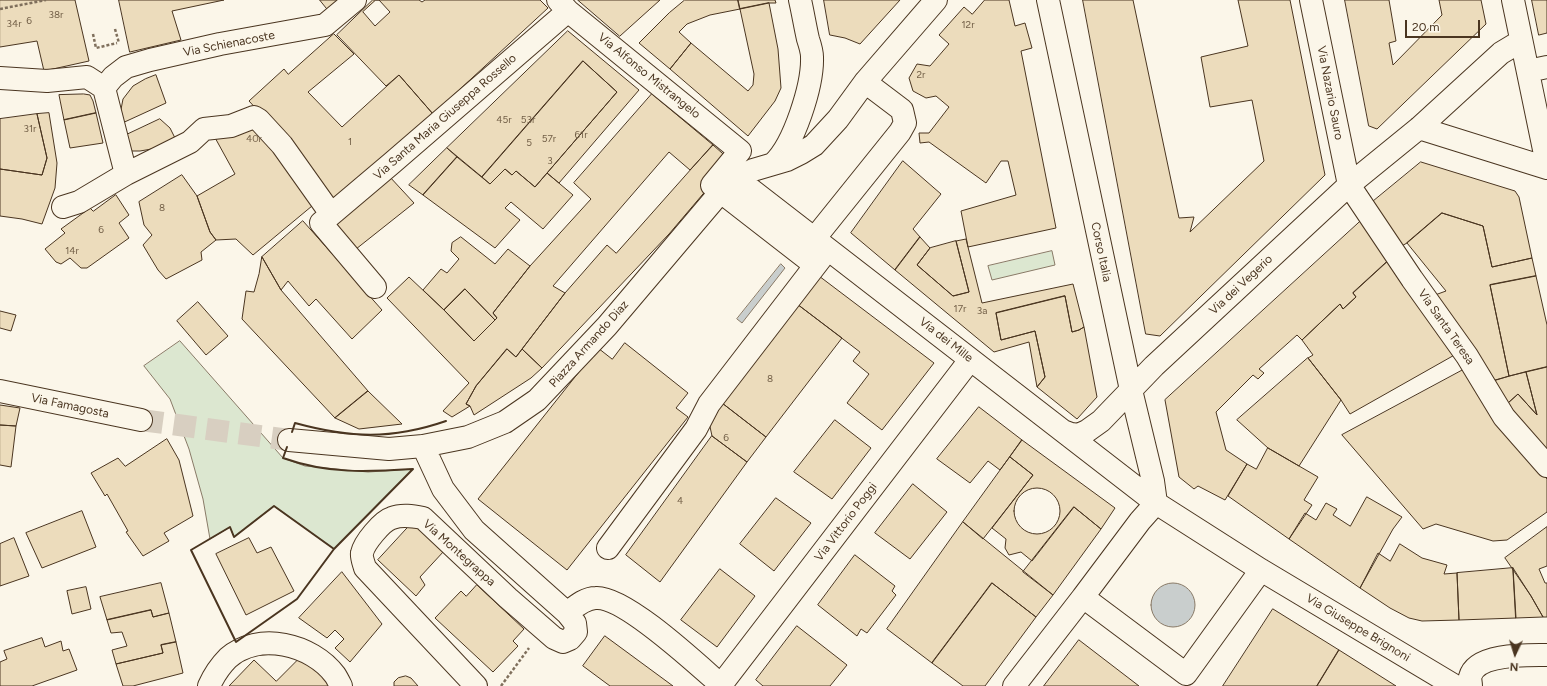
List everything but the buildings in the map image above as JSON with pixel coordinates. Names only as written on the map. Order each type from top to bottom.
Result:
[{"type":"street","name":"Via Schienacoste","points":[[104,88],[113,77],[126,67],[150,60],[220,44],[325,25],[355,0]]},
{"type":"street","points":[[773,164],[786,146],[794,131],[802,111],[810,77],[812,56],[800,0]]},
{"type":"street","name":"Piazza Armando Diaz","points":[[423,446],[468,437],[505,422],[537,400],[606,326],[728,185],[753,170],[793,158],[814,145],[838,119],[865,82],[936,0]]},
{"type":"street","name":"Corso Italia","points":[[1048,0],[1131,390],[1153,481],[1156,503]]},
{"type":"street","name":"Via Nazario Sauro","points":[[1311,0],[1349,185]]},
{"type":"street","points":[[1513,0],[1521,41],[1537,69],[1547,164]]},
{"type":"street","name":"Via Alfonso Mistrangelo","points":[[563,5],[740,151],[712,185],[728,185]]},
{"type":"street","name":"Via Santa Maria Giuseppa Rossello","points":[[326,218],[398,158],[563,5]]},
{"type":"street","name":"Via dei Vegerio","points":[[1063,430],[1071,434],[1078,434],[1087,431],[1101,421],[1154,366],[1349,185],[1419,128],[1501,53],[1521,41]]},
{"type":"street","points":[[0,78],[47,82],[87,77],[104,88],[126,174]]},
{"type":"street","points":[[608,548],[696,429],[709,404],[819,251],[905,123],[902,110],[865,82]]},
{"type":"street","points":[[63,207],[79,202],[126,174],[190,142],[204,129],[230,126],[254,117],[260,120],[282,145],[326,218],[376,287]]},
{"type":"street","points":[[1419,128],[1547,168]]},
{"type":"street","name":"Via dei Mille","points":[[728,185],[970,360],[1156,503]]},
{"type":"street","name":"Via Santa Teresa","points":[[1349,185],[1412,279],[1467,356],[1504,417],[1547,466]]},
{"type":"street","name":"Via Vittorio Poggi","points":[[722,686],[970,360]]},
{"type":"street","name":"Via Famagosta","points":[[0,391],[141,420]]},
{"type":"street","points":[[289,440],[389,449],[423,446],[443,489],[474,530],[567,612],[582,601],[596,598],[619,604],[640,618],[677,647],[722,686]]},
{"type":"street","points":[[1014,686],[1140,521],[1156,503]]},
{"type":"street","name":"Via Giuseppe Brignoni","points":[[1156,503],[1261,570],[1455,686]]},
{"type":"street","name":"Via Montegrappa","points":[[476,686],[365,568],[362,554],[367,543],[382,524],[391,518],[410,516],[423,518],[508,598],[554,638],[564,642],[570,640],[576,632],[575,623],[567,612]]},
{"type":"street","points":[[1083,597],[1187,680],[1261,570]]},
{"type":"street","points":[[209,686],[216,671],[229,657],[248,647],[266,643],[291,645],[316,657],[335,675],[341,686]]},
{"type":"street","points":[[1471,686],[1470,676],[1476,667],[1492,658],[1521,655],[1547,655]]},
{"type":"path","points":[[0,9],[46,0]]},
{"type":"path","points":[[115,30],[120,49]]},
{"type":"path","points":[[93,34],[96,48],[119,43]]},
{"type":"path","points":[[502,686],[544,629]]},
{"type":"green space","points":[[1052,251],[1055,265],[992,280],[988,266]]},
{"type":"green space","points":[[180,341],[283,458],[305,466],[368,472],[413,469],[334,549],[274,506],[234,537],[230,527],[210,539],[203,499],[189,449],[170,399],[144,366]]},
{"type":"shaded area","points":[[781,264],[785,268],[742,323],[737,319]]},
{"type":"shaded area","points":[[1169,583],[1177,583],[1182,584],[1189,589],[1194,596],[1194,614],[1189,621],[1182,626],[1169,627],[1161,624],[1154,617],[1151,609],[1151,601],[1154,593],[1161,586]]},
{"type":"tunnel","points":[[141,420],[289,440]]},
{"type":"wall","points":[[292,432],[295,423],[334,432],[370,435],[389,434],[426,427],[446,421]]},
{"type":"wall","points":[[287,447],[283,458],[316,467],[348,471],[413,469],[334,549]]},
{"type":"wall","points":[[274,506],[334,549],[297,599],[236,642],[191,550],[230,527],[234,537],[274,506]]}]
